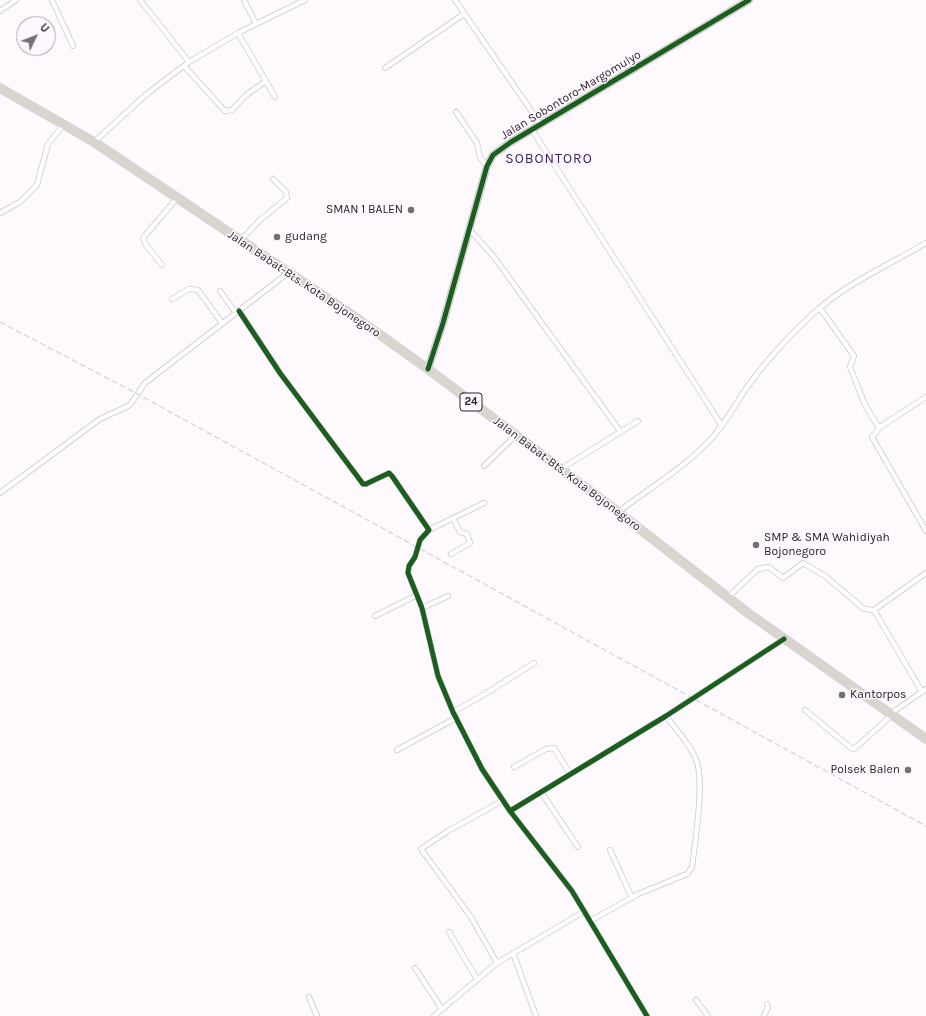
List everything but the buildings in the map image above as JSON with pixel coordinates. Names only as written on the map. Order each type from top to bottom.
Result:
[{"type":"highway","name":"Jalan Babat-Bts. Kota Bojonegoro","points":[[0,88],[94,142],[355,317],[428,369],[784,639],[926,739]]},
{"type":"street","points":[[0,10],[16,0]]},
{"type":"street","points":[[52,0],[73,46]]},
{"type":"street","points":[[140,0],[189,62]]},
{"type":"street","points":[[244,0],[256,24]]},
{"type":"street","points":[[94,142],[148,93],[189,62],[238,33],[305,0]]},
{"type":"street","points":[[455,0],[541,125]]},
{"type":"street","name":"Jalan Sobontoro-Margomulyo","points":[[428,369],[470,230],[487,166],[497,152],[749,0]]},
{"type":"street","points":[[385,68],[464,14]]},
{"type":"street","points":[[238,33],[275,97]]},
{"type":"street","points":[[184,66],[225,111],[232,110],[246,95],[266,81]]},
{"type":"street","points":[[456,112],[477,143],[480,158],[487,166]]},
{"type":"street","points":[[0,213],[20,202],[37,185],[48,144],[64,124]]},
{"type":"street","points":[[532,130],[626,279],[722,426]]},
{"type":"street","points":[[240,241],[260,220],[287,198],[286,192],[273,179]]},
{"type":"street","points":[[162,265],[146,245],[143,238],[177,198]]},
{"type":"street","points":[[470,230],[494,257],[620,431]]},
{"type":"street","points":[[618,512],[689,461],[722,426],[748,386],[774,353],[820,308],[853,285],[926,243]]},
{"type":"street","points":[[0,493],[100,419],[130,405],[145,383],[288,273]]},
{"type":"street","points":[[172,299],[190,289],[198,290],[222,323]]},
{"type":"street","points":[[220,291],[238,312],[285,379],[363,484],[366,484],[388,473],[392,476],[429,530]]},
{"type":"street","points":[[820,308],[854,356],[850,367],[865,405],[879,428]]},
{"type":"street","points":[[926,397],[879,428],[873,435],[873,441],[926,530]]},
{"type":"street","points":[[561,469],[638,421]]},
{"type":"street","points":[[484,466],[516,436]]},
{"type":"street","points":[[484,503],[429,530],[420,540],[415,556],[408,569],[422,608],[432,653],[453,712],[482,769],[510,811],[572,891],[647,1016]]},
{"type":"street","points":[[451,554],[470,543],[467,534],[460,532],[453,518]]},
{"type":"street","points":[[728,597],[758,568],[769,567],[783,578],[802,563],[825,576],[864,609],[874,610],[926,573]]},
{"type":"street","points":[[375,616],[417,595]]},
{"type":"street","points":[[422,608],[448,596]]},
{"type":"street","points":[[805,710],[854,749],[891,714],[924,690],[874,610]]},
{"type":"street","points":[[510,811],[666,716],[784,639]]},
{"type":"street","points":[[453,712],[534,664]]},
{"type":"street","points":[[590,921],[632,898],[687,874],[692,867],[698,816],[699,768],[692,752],[666,716]]},
{"type":"street","points":[[396,750],[456,718]]},
{"type":"street","points":[[514,767],[546,749],[554,748],[570,774]]},
{"type":"street","points":[[541,792],[578,847]]},
{"type":"street","points":[[497,962],[471,917],[421,848],[502,800]]},
{"type":"street","points":[[610,850],[632,898]]},
{"type":"street","points":[[434,1016],[497,962],[585,911]]},
{"type":"street","points":[[449,932],[477,979]]},
{"type":"street","points":[[513,953],[536,1016]]},
{"type":"street","points":[[415,968],[442,1009]]},
{"type":"street","points":[[309,997],[318,1016]]},
{"type":"street","points":[[696,1000],[708,1016]]},
{"type":"street","points":[[764,1016],[768,1007],[767,1004]]},
{"type":"railway","points":[[0,322],[132,391],[926,826]]},
{"type":"cycle path","points":[[428,369],[443,323],[487,166],[493,155],[511,142],[749,0]]},
{"type":"cycle path","points":[[239,311],[280,373],[363,484],[389,473],[429,530],[420,540],[415,557],[409,566],[408,573],[422,608],[438,676],[453,712],[482,769],[510,811]]},
{"type":"cycle path","points":[[647,1016],[572,891],[510,811],[666,716],[784,639]]},
{"type":"place","name":"SMAN 1 BALEN","points":[[411,210]]},
{"type":"place","name":"gudang","points":[[277,237]]},
{"type":"place","name":"SMP & SMA Wahidiyah Bojonegoro","points":[[756,545]]},
{"type":"place","name":"Kantorpos","points":[[842,695]]},
{"type":"place","name":"Polsek Balen","points":[[908,770]]},
{"type":"district","name":"SOBONTORO","points":[[549,159]]}]
